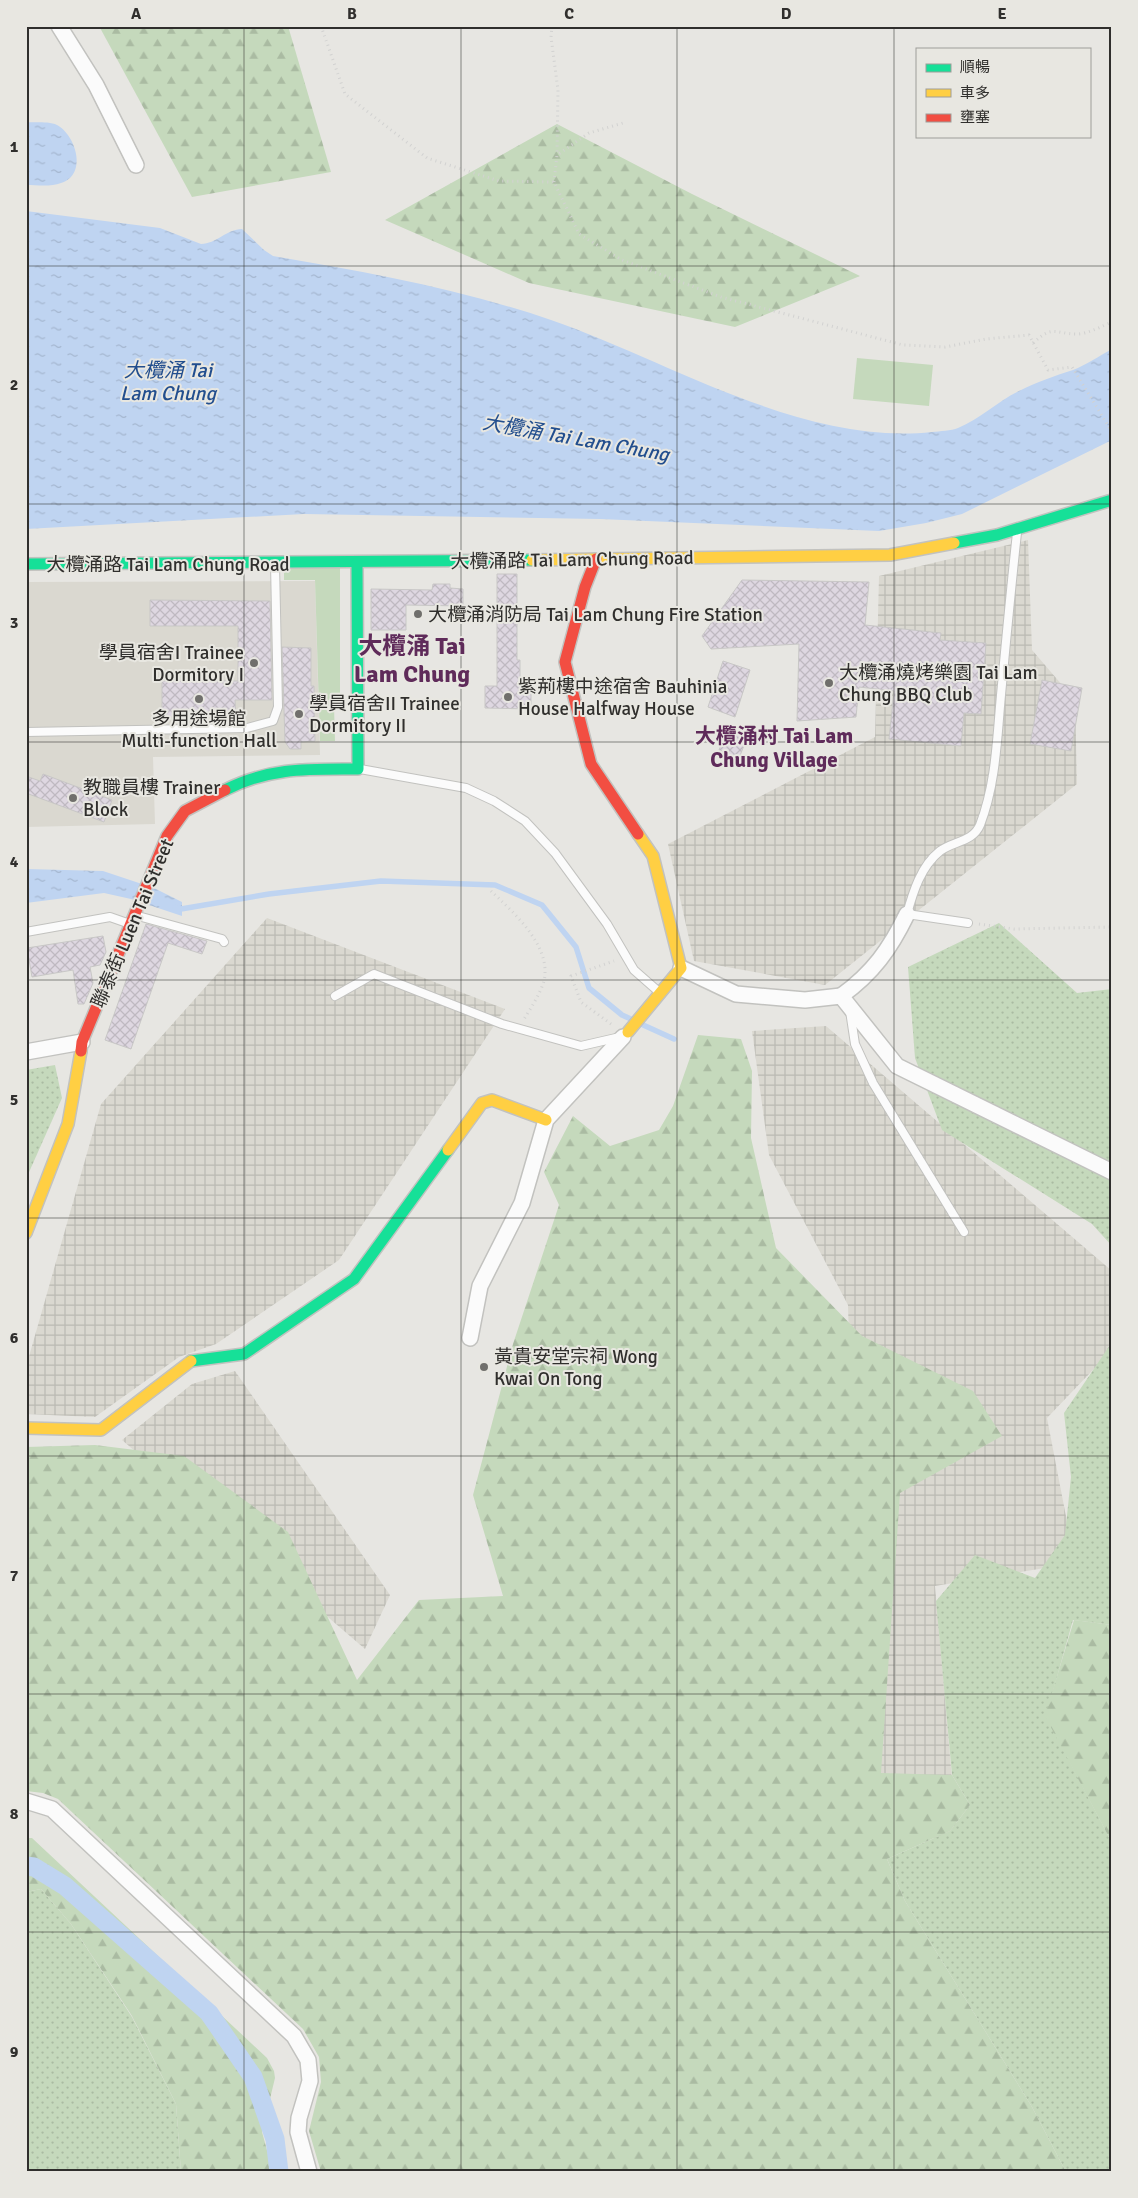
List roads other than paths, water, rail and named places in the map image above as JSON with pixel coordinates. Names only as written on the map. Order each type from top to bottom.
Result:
[{"type":"street","points":[[59,26],[96,84],[136,165]]},
{"type":"street","name":"大欖涌路 Tai Lam Chung Road","points":[[26,564],[275,564],[890,555],[997,535],[1112,500]]},
{"type":"street","points":[[596,559],[585,587],[565,662],[591,764],[653,856],[681,968]]},
{"type":"street","points":[[357,563],[358,769]]},
{"type":"street","name":"聯泰街 Luen Tai Street","points":[[26,1233],[68,1124],[82,1042],[136,916],[167,836],[185,811],[245,780],[292,769],[358,769]]},
{"type":"street","points":[[845,1002],[893,943],[907,914]]},
{"type":"street","points":[[470,1338],[480,1286],[522,1203],[546,1120],[651,1006],[681,968]]},
{"type":"street","points":[[681,968],[736,994],[845,1002],[897,1066],[1112,1172]]},
{"type":"street","points":[[26,1052],[82,1042]]},
{"type":"street","points":[[26,1428],[101,1430],[189,1361],[244,1354],[354,1279],[482,1103],[492,1100],[546,1120]]},
{"type":"street","points":[[26,1801],[52,1808],[294,2036],[308,2060],[310,2081],[299,2118],[298,2132],[310,2172]]},
{"type":"lane","points":[[968,923],[907,914],[913,892],[927,865],[939,852],[955,842],[969,838],[980,827],[995,771],[1018,528]]},
{"type":"lane","points":[[26,732],[247,728],[273,721],[278,707],[275,564]]},
{"type":"lane","points":[[358,769],[466,788],[494,801],[525,821],[555,853],[601,916],[634,970],[661,993]]},
{"type":"lane","points":[[26,932],[110,917],[136,916],[222,939],[224,942]]},
{"type":"lane","points":[[335,996],[374,974],[502,1024],[580,1046],[622,1036]]},
{"type":"lane","points":[[845,1002],[855,1044],[873,1083],[964,1232]]},
{"type":"water","points":[[26,122],[54,124],[64,130],[74,146],[77,164],[69,179],[53,185],[26,185]]},
{"type":"water","name":"大欖涌 Tai Lam Chung","points":[[26,211],[160,228],[201,244],[212,242],[231,231],[242,229],[273,256],[414,282],[483,299],[551,320],[596,337],[737,397],[786,414],[835,426],[883,433],[932,432],[958,428],[1019,391],[1078,368],[1112,349],[1112,440],[962,514],[926,523],[879,531],[600,519],[304,514],[26,529]]},
{"type":"water","points":[[26,869],[103,871],[154,888],[182,902],[182,916],[131,899],[104,893],[26,903]]},
{"type":"waterway","points":[[175,907],[181,909],[269,894],[381,881],[495,885],[542,905],[576,947],[589,988],[622,1015],[633,1020]]},
{"type":"waterway","points":[[641,1024],[674,1039]]},
{"type":"waterway","points":[[26,1866],[34,1867],[65,1886],[209,2013],[253,2077],[275,2139],[279,2172]]},
{"type":"place","name":"大欖涌消防局 Tai Lam Chung Fire Station","points":[[418,614]]},
{"type":"place","name":"學員宿舍I Trainee Dormitory I","points":[[254,663]]},
{"type":"place","name":"大欖涌燒烤樂園 Tai Lam Chung BBQ Club","points":[[829,683]]},
{"type":"place","name":"紫荊樓中途宿舍 Bauhinia House Halfway House","points":[[508,697]]},
{"type":"place","name":"多用途場館 Multi-function Hall","points":[[199,699]]},
{"type":"place","name":"學員宿舍II Trainee Dormitory II","points":[[299,714]]},
{"type":"place","name":"教職員樓 Trainer Block","points":[[73,798]]},
{"type":"place","name":"黃貴安堂宗祠 Wong Kwai On Tong","points":[[484,1367]]},
{"type":"district","name":"大欖涌 Tai Lam Chung","points":[[412,660]]},
{"type":"district","name":"大欖涌村 Tai Lam Chung Village","points":[[774,748]]}]
